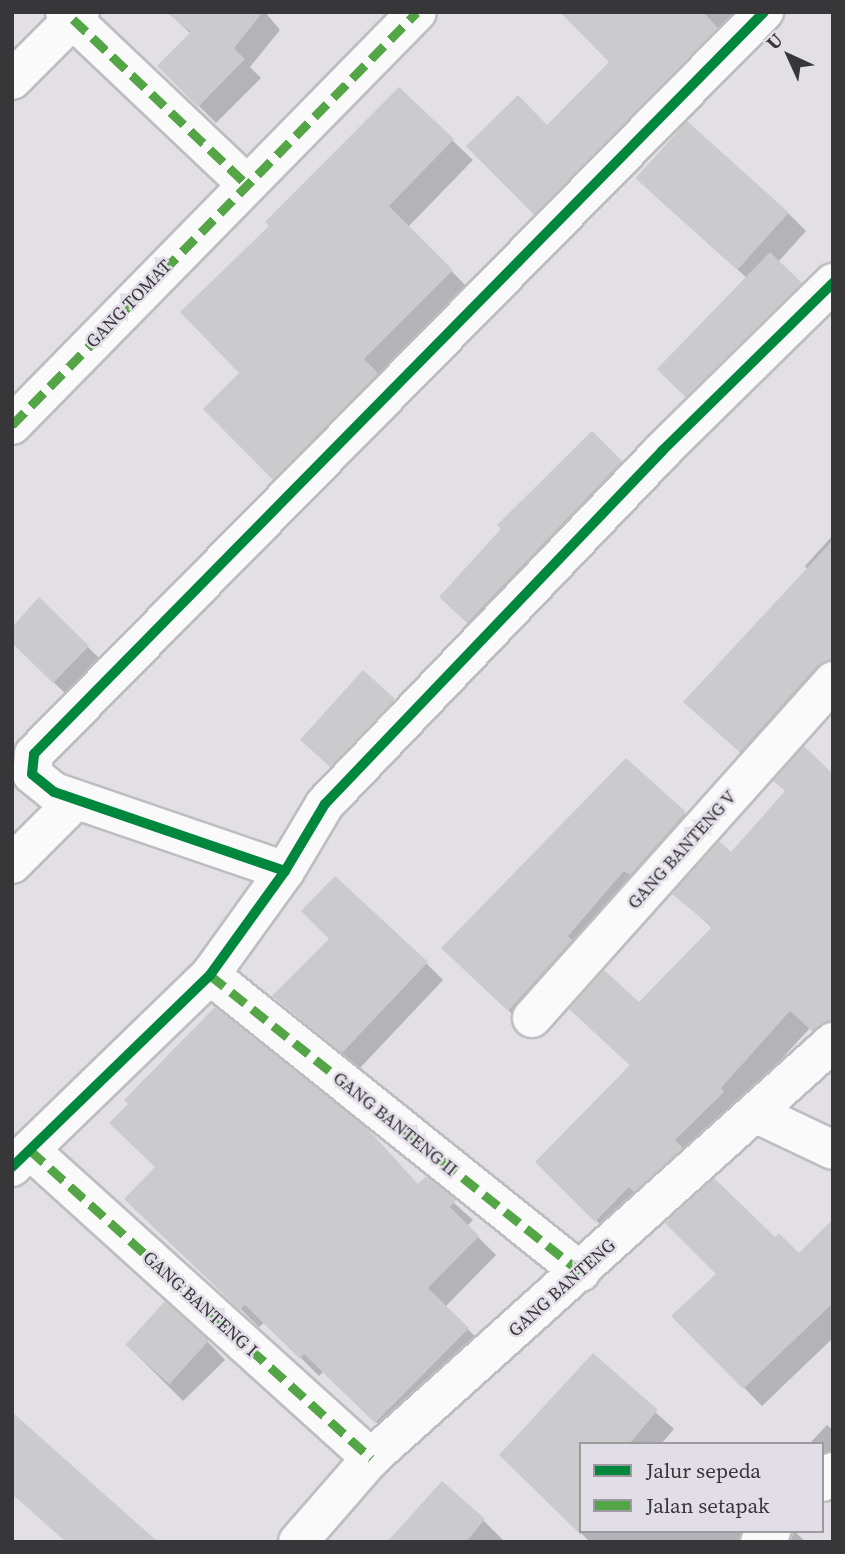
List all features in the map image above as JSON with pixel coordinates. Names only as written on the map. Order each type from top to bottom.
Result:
[{"type":"street","name":"GANG TOMAT","points":[[12,425],[418,12]]},
{"type":"street","points":[[285,871],[54,792],[32,774],[34,754],[764,12]]},
{"type":"street","points":[[12,80],[72,15],[246,184]]},
{"type":"street","points":[[21,1158],[210,975],[285,871],[325,804],[662,451],[833,283]]},
{"type":"street","name":"GANG BANTENG V","points":[[532,1018],[833,681]]},
{"type":"street","points":[[12,864],[75,801]]},
{"type":"street","name":"GANG BANTENG II","points":[[210,975],[581,1272]]},
{"type":"street","name":"GANG BANTENG","points":[[298,1542],[371,1458],[757,1114],[833,1042]]},
{"type":"street","points":[[757,1114],[833,1150]]},
{"type":"street","name":"GANG BANTENG I","points":[[21,1158],[371,1458]]},
{"type":"building","points":[[166,12],[263,12],[234,48],[245,59],[198,107],[157,66],[191,32]]},
{"type":"building","points":[[560,12],[703,12],[718,28],[534,215],[466,146],[518,95],[547,125],[609,62]]},
{"type":"building","points":[[399,87],[454,139],[389,206],[453,270],[364,359],[378,373],[273,480],[203,409],[239,373],[180,312],[269,226],[265,222]]},
{"type":"building","points":[[687,121],[789,213],[737,270],[635,178]]},
{"type":"building","points":[[770,252],[802,283],[689,401],[657,369]]},
{"type":"building","points":[[592,431],[622,461],[467,623],[439,597],[501,529],[497,525]]},
{"type":"building","points":[[833,540],[833,660],[817,666],[740,752],[683,702]]},
{"type":"building","points":[[39,597],[89,646],[53,683],[12,643],[12,627]]},
{"type":"building","points":[[363,670],[395,699],[332,769],[300,740]]},
{"type":"building","points":[[804,746],[833,774],[833,1021],[812,1031],[790,1011],[721,1088],[724,1092],[675,1140],[683,1148],[634,1192],[629,1187],[595,1222],[535,1162],[630,1065],[569,1009],[604,970],[639,1002],[712,927],[672,894],[719,841],[731,852],[785,791],[773,781]]},
{"type":"building","points":[[626,758],[686,812],[630,875],[624,871],[568,936],[572,940],[508,1011],[441,948]]},
{"type":"building","points":[[335,876],[428,962],[342,1053],[272,996],[329,939],[301,911]]},
{"type":"building","points":[[215,1007],[367,1128],[418,1184],[426,1176],[456,1200],[450,1207],[479,1236],[428,1288],[469,1328],[375,1423],[304,1354],[300,1359],[245,1305],[240,1310],[124,1199],[155,1167],[109,1123],[128,1104],[124,1100]]},
{"type":"building","points":[[714,1178],[775,1237],[779,1233],[799,1253],[833,1219],[833,1303],[743,1389],[671,1316],[716,1274],[665,1223]]},
{"type":"building","points":[[165,1301],[209,1340],[169,1384],[126,1345]]},
{"type":"building","points":[[593,1353],[658,1410],[631,1442],[579,1442],[581,1535],[499,1455]]},
{"type":"building","points":[[12,1412],[158,1542],[66,1542],[12,1494]]},
{"type":"building","points":[[442,1481],[485,1519],[466,1542],[387,1542]]},
{"type":"marked path","points":[[12,425],[417,12]]},
{"type":"marked path","points":[[73,19],[246,184]]},
{"type":"marked path","points":[[210,975],[581,1272]]},
{"type":"marked path","points":[[30,1150],[371,1458]]},
{"type":"cycle path","points":[[285,871],[54,792],[32,774],[34,754],[764,12]]},
{"type":"cycle path","points":[[12,1167],[210,975],[285,871],[325,804],[662,451],[833,283]]}]
